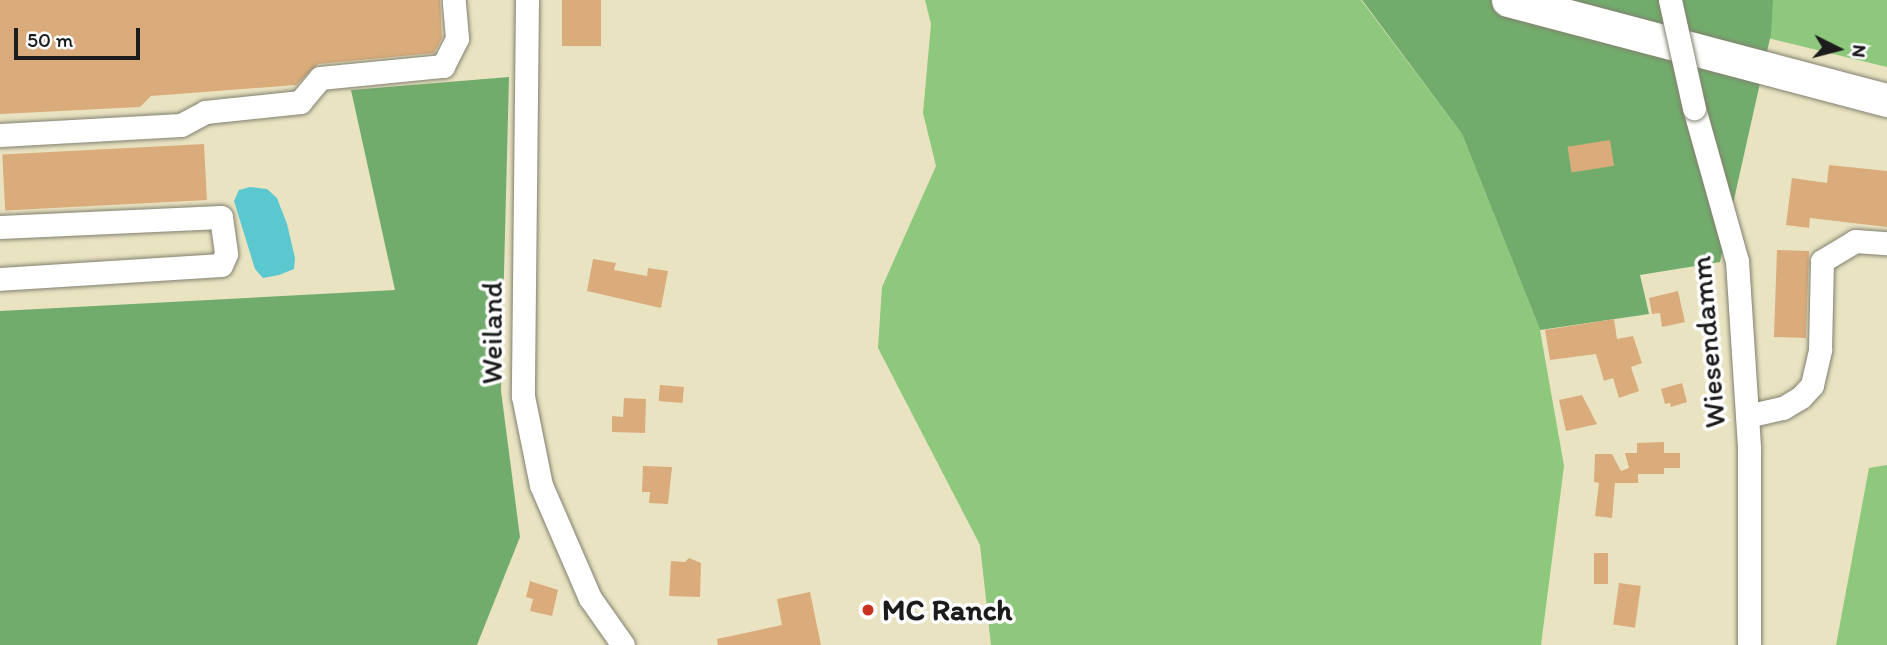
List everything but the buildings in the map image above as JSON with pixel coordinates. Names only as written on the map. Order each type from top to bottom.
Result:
[{"type":"highway","points":[[1508,0],[1887,100]]},
{"type":"highway","points":[[1572,0],[1887,83]]},
{"type":"street","points":[[0,135],[181,125],[205,112],[300,102],[320,78],[443,66],[457,38],[454,0]]},
{"type":"street","name":"Weiland","points":[[527,0],[523,396],[541,485],[590,598],[623,645]]},
{"type":"street","name":"Wiesendamm","points":[[1671,0],[1694,108],[1737,261],[1747,416],[1749,645]]},
{"type":"street","points":[[0,227],[221,217],[226,254],[221,265],[0,279]]},
{"type":"street","points":[[1747,416],[1783,408],[1801,397],[1812,385],[1820,349],[1822,261],[1856,241],[1887,243]]},
{"type":"green space","points":[[925,0],[1361,0],[1462,134],[1540,330],[1564,466],[1541,645],[991,645],[980,545],[878,348],[882,287],[936,166],[923,113],[931,24]]},
{"type":"green space","points":[[1362,0],[1773,0],[1771,34],[1720,262],[1640,275],[1649,314],[1540,330],[1462,134]]},
{"type":"green space","points":[[1683,0],[1887,0],[1887,67],[1686,18]]},
{"type":"green space","points":[[509,77],[501,391],[520,537],[477,645],[0,645],[0,311],[395,290],[351,90]]},
{"type":"green space","points":[[1887,465],[1887,645],[1836,645],[1869,468]]},
{"type":"water","points":[[250,187],[267,189],[277,198],[287,224],[295,258],[294,269],[263,278],[255,269],[234,201],[239,190]]},
{"type":"place","name":"MC Ranch","points":[[868,610]]}]
